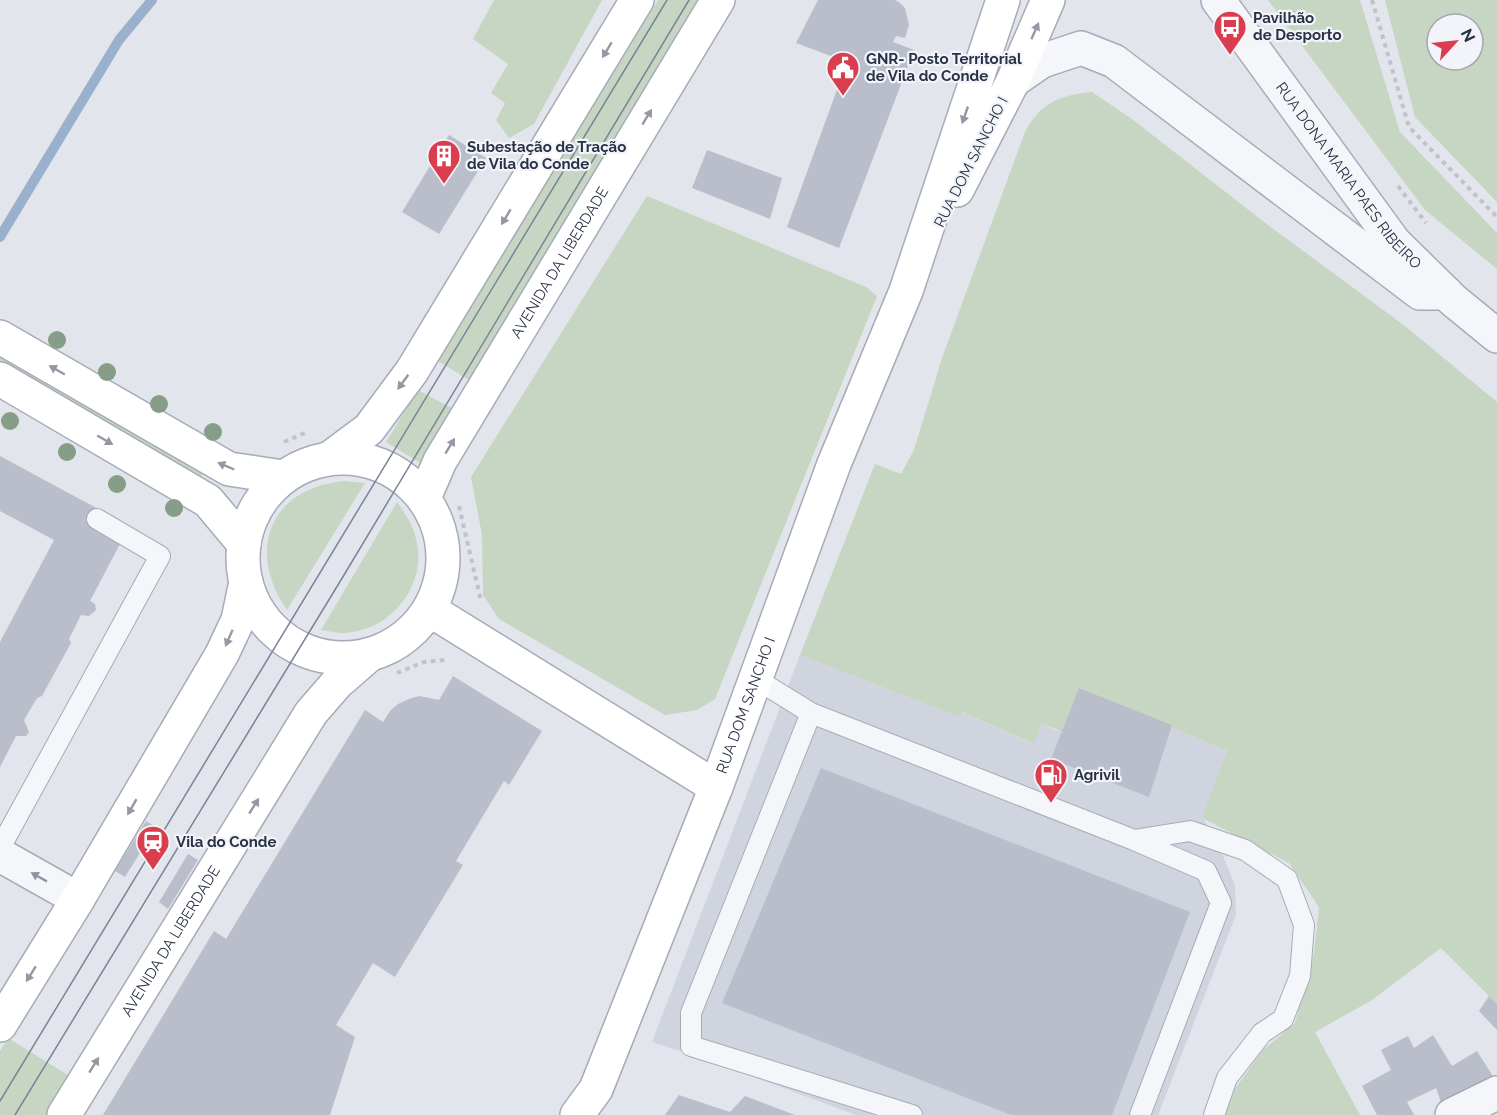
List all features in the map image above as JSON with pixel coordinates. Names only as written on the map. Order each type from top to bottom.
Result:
[{"type":"street","points":[[330,458],[369,429],[412,371],[637,0]]},
{"type":"street","name":"AVENIDA DA LIBERDADE","points":[[424,498],[440,461],[718,0]]},
{"type":"street","name":"RUA DOM SANCHO I","points":[[577,1115],[596,1089],[716,787],[834,464],[906,291],[1004,0]]},
{"type":"street","name":"RUA DOM SANCHO I","points":[[906,291],[1013,81],[1048,0]]},
{"type":"street","name":"RUA DONA MARIA PAES RIBEIRO","points":[[1218,0],[1394,242],[1446,293],[1497,336]]},
{"type":"street","points":[[1013,81],[1042,61],[1081,48],[1114,61],[1420,293],[1446,293]]},
{"type":"street","points":[[0,337],[229,469],[283,477]]},
{"type":"street","points":[[0,379],[208,501],[244,544]]},
{"type":"street","points":[[351,457],[372,461],[392,470],[424,498],[438,524],[444,553],[441,582],[430,610],[413,630],[392,646],[378,666],[321,656],[290,643],[281,637],[259,613],[246,582],[243,563],[244,544],[251,518],[264,495],[283,477],[305,464],[330,458],[351,457]]},
{"type":"street","points":[[0,1025],[222,654],[238,620],[246,582]]},
{"type":"street","points":[[430,610],[716,787]]},
{"type":"street","name":"AVENIDA DA LIBERDADE","points":[[64,1115],[311,713],[337,683],[378,666]]},
{"type":"street","points":[[0,855],[78,898]]},
{"type":"street","points":[[1452,1115],[1497,1093]]},
{"type":"lane","points":[[0,848],[160,556],[97,519]]},
{"type":"lane","points":[[756,679],[811,713],[1134,840],[1206,871],[1221,903],[1140,1115]]},
{"type":"lane","points":[[811,713],[691,1013],[691,1046],[912,1115]]},
{"type":"lane","points":[[1134,840],[1190,831],[1245,850],[1287,879],[1304,925],[1300,976],[1283,1019],[1262,1033],[1227,1078],[1214,1115]]},
{"type":"path","points":[[1372,0],[1409,127],[1497,217]]},
{"type":"path","points":[[1395,182],[1431,229]]},
{"type":"path","points":[[378,666],[455,659]]},
{"type":"shaded area","points":[[800,655],[959,717],[961,712],[1033,744],[1041,724],[1058,731],[1079,688],[1227,751],[1203,818],[1216,839],[1235,885],[1236,915],[1158,1115],[856,1115],[708,1060],[652,1042]]},
{"type":"green space","points":[[494,0],[602,0],[534,124],[509,138],[496,120],[505,103],[491,93],[508,64],[473,39]]},
{"type":"green space","points":[[658,0],[699,0],[469,380],[438,361]]},
{"type":"green space","points":[[1268,0],[1360,0],[1400,132],[1497,233],[1497,269],[1425,210]]},
{"type":"green space","points":[[1385,0],[1497,0],[1497,202],[1415,117]]},
{"type":"green space","points":[[1092,92],[1132,119],[1264,222],[1405,326],[1497,402],[1497,1004],[1441,948],[1372,1000],[1315,1032],[1360,1115],[1225,1115],[1235,1089],[1262,1051],[1295,1023],[1314,953],[1319,907],[1289,863],[1202,818],[1227,751],[1080,688],[1062,731],[1041,724],[1034,744],[962,712],[959,717],[800,655],[875,464],[901,474],[914,450],[942,358],[1025,132],[1038,113],[1052,102]]},
{"type":"green space","points":[[647,196],[866,287],[877,296],[715,699],[697,710],[665,715],[499,619],[483,595],[482,535],[471,477]]},
{"type":"green space","points":[[0,351],[205,470],[198,480],[0,364]]},
{"type":"green space","points":[[418,390],[455,410],[422,464],[386,442]]},
{"type":"green space","points":[[345,481],[365,483],[287,610],[274,587],[268,565],[267,544],[272,525],[283,509],[299,495],[320,486]]},
{"type":"green space","points":[[397,502],[411,524],[416,539],[418,556],[411,588],[391,615],[377,624],[344,633],[321,630]]},
{"type":"green space","points":[[8,1038],[76,1080],[54,1115],[0,1115],[0,1051]]},
{"type":"building","points":[[818,0],[895,0],[899,2],[905,8],[909,25],[905,38],[896,36],[893,42],[914,50],[839,248],[787,227],[847,62],[796,43]]},
{"type":"building","name":"Subestação de Tração de Vila do Conde","points":[[449,135],[486,158],[439,234],[402,212]]},
{"type":"building","points":[[707,150],[782,178],[770,219],[692,188]]},
{"type":"building","points":[[0,456],[102,511],[93,529],[120,544],[90,601],[95,604],[96,610],[89,616],[81,615],[69,639],[71,643],[42,696],[37,698],[24,720],[29,732],[26,736],[16,736],[0,767],[0,642],[54,540],[0,511]]},
{"type":"building","points":[[453,676],[542,731],[509,785],[504,781],[456,861],[463,865],[395,977],[373,963],[336,1025],[355,1037],[330,1115],[103,1115],[214,931],[226,939],[365,710],[383,722],[390,711],[409,699],[419,696],[439,700]]},
{"type":"building","points":[[1079,688],[1172,725],[1149,797],[1051,759]]},
{"type":"building","points":[[821,768],[1190,912],[1112,1115],[1011,1115],[722,1003]]},
{"type":"building","points":[[146,821],[156,827],[125,877],[115,871]]},
{"type":"building","points":[[188,854],[198,860],[168,909],[159,902]]},
{"type":"building","points":[[1489,996],[1497,1004],[1497,1030],[1479,1011]]},
{"type":"building","points":[[1433,1035],[1452,1066],[1477,1051],[1494,1078],[1443,1108],[1436,1088],[1407,1102],[1414,1115],[1377,1115],[1362,1086],[1391,1070],[1381,1050],[1408,1036],[1414,1048]]},
{"type":"building","points":[[679,1095],[730,1112],[745,1096],[795,1115],[665,1115]]},
{"type":"waterway","points":[[0,237],[119,40],[152,0]]},
{"type":"tram line","points":[[0,1101],[667,0]]},
{"type":"tram line","points":[[15,1115],[341,580],[689,0]]},
{"type":"place","name":"Pavilhão de Desporto","points":[[1230,56]]},
{"type":"place","name":"GNR- Posto Territorial de Vila do Conde","points":[[843,97]]},
{"type":"place","name":"Subestação de Tração de Vila do Conde","points":[[444,185]]},
{"type":"place","name":"Agrivil","points":[[1051,804]]},
{"type":"place","name":"Vila do Conde","points":[[153,871]]}]
